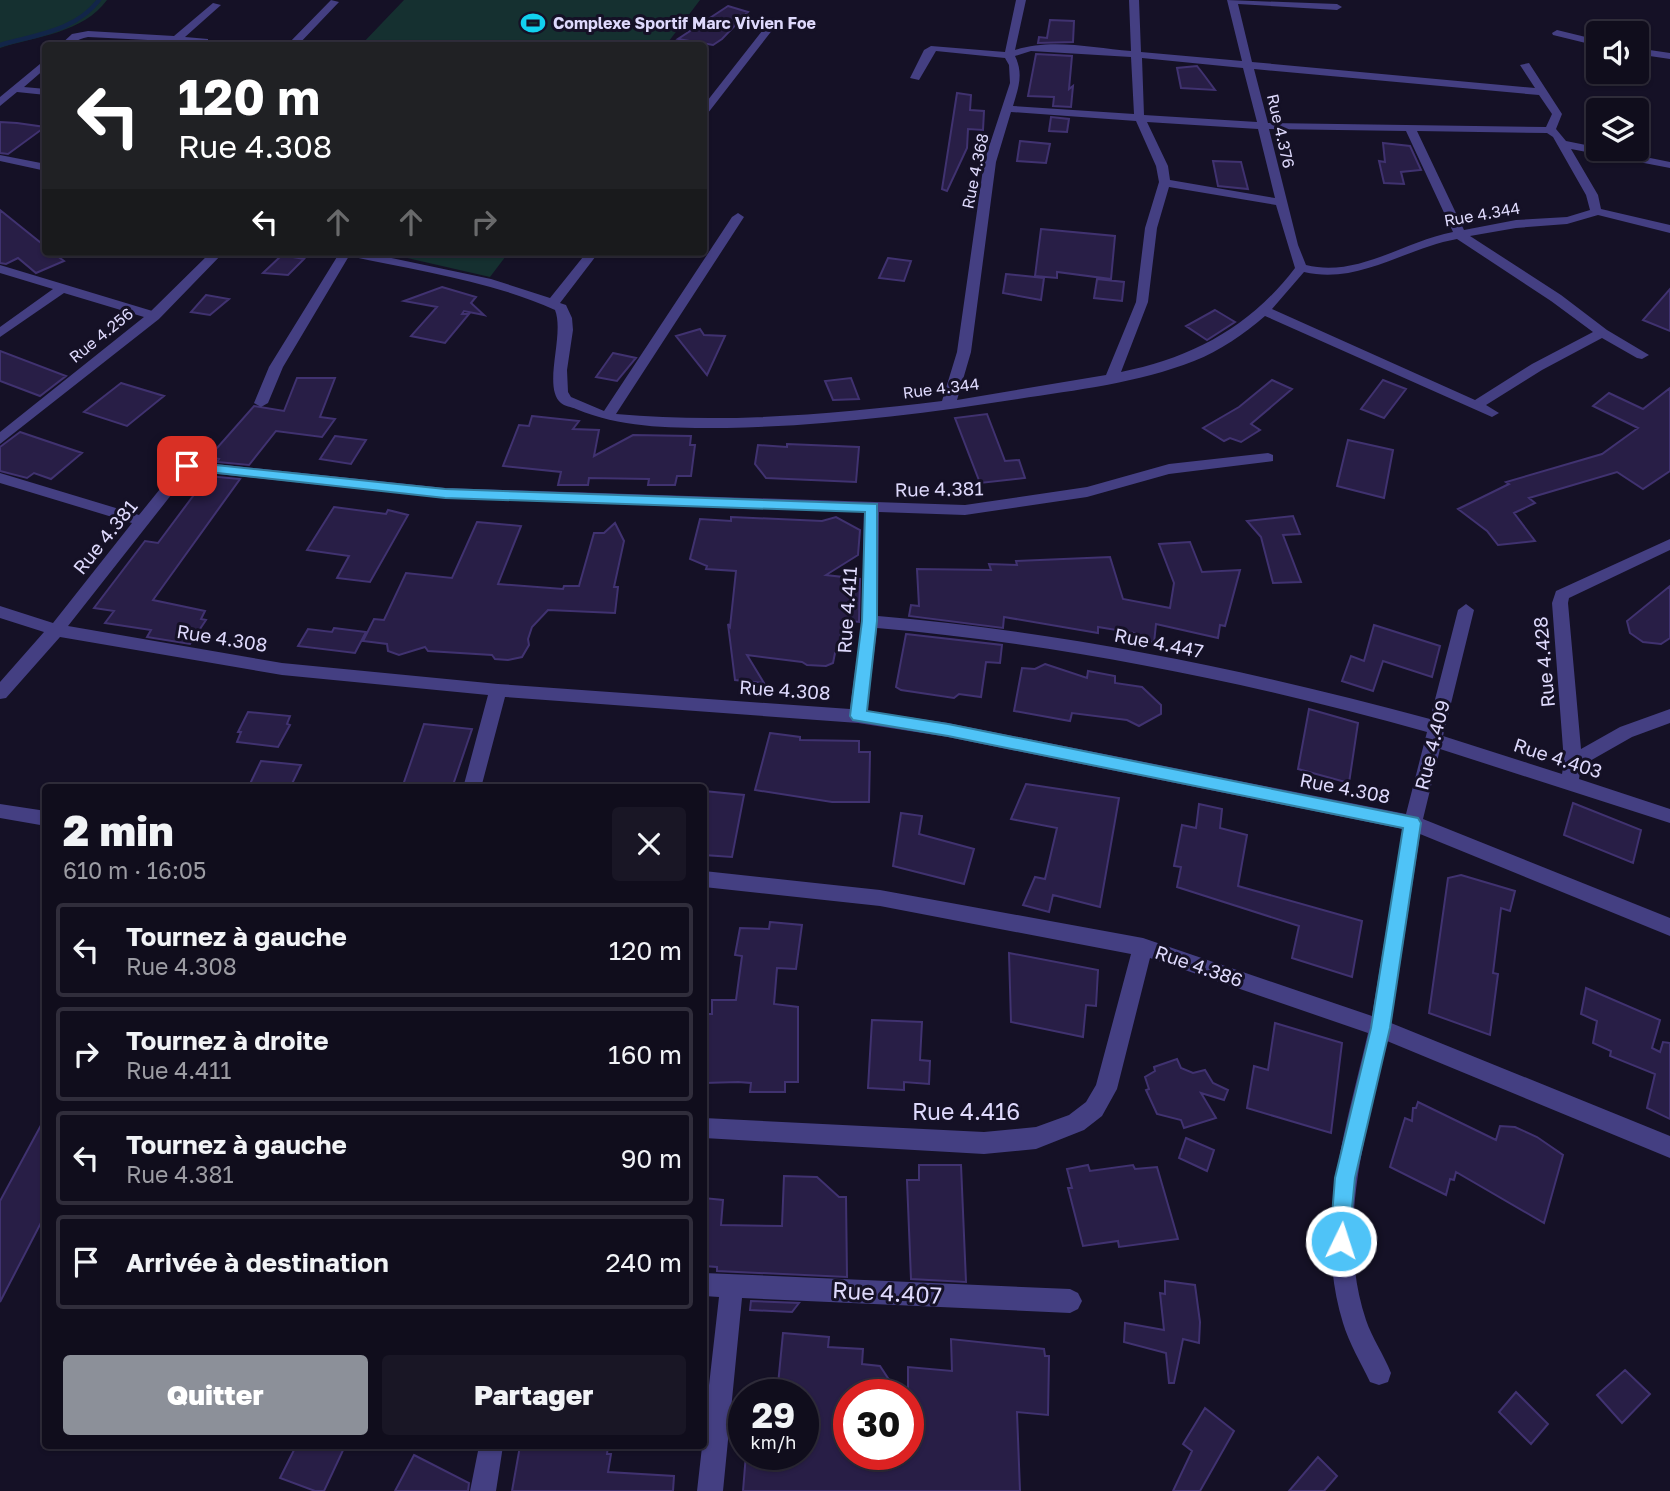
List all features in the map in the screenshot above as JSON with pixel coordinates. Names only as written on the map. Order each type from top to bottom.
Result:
[{"type":"street","name":"Rue 4.368","points":[[948,406],[964,352],[990,162],[1015,83],[1014,65],[1009,55],[1021,0]]},
{"type":"street","points":[[1111,379],[1142,302],[1151,228],[1165,182],[1162,166],[1139,116],[1134,0]]},
{"type":"street","points":[[1232,1],[1337,8]]},
{"type":"street","name":"Rue 4.376","points":[[1232,1],[1282,203],[1301,268]]},
{"type":"street","points":[[295,42],[334,2]]},
{"type":"street","points":[[177,39],[216,5]]},
{"type":"street","points":[[707,107],[772,24]]},
{"type":"street","points":[[1557,33],[1586,40]]},
{"type":"street","points":[[69,42],[76,36],[88,34],[204,41]]},
{"type":"street","points":[[915,78],[929,50],[935,48],[1009,55],[1030,48],[1376,75],[1542,92]]},
{"type":"street","points":[[1649,53],[1670,56]]},
{"type":"street","points":[[0,103],[42,65]]},
{"type":"street","points":[[1525,65],[1558,114],[1550,130]]},
{"type":"street","points":[[15,89],[42,92]]},
{"type":"street","points":[[1007,109],[1263,126],[1550,130],[1563,144],[1592,195],[1595,211],[1670,229]]},
{"type":"street","points":[[1411,130],[1461,236],[1556,298],[1602,333],[1642,355]]},
{"type":"street","points":[[1563,144],[1670,165]]},
{"type":"street","points":[[0,158],[42,167]]},
{"type":"street","points":[[1165,182],[1195,191],[1254,196],[1282,203]]},
{"type":"street","name":"Rue 4.344","points":[[553,303],[561,308],[566,324],[559,388],[566,400],[607,417],[701,425],[755,425],[948,406],[1111,379],[1187,359],[1237,334],[1265,311],[1301,268],[1314,273],[1339,271],[1447,237],[1516,224],[1574,220],[1595,211]]},
{"type":"street","points":[[607,417],[738,217]]},
{"type":"street","name":"Rue 4.256","points":[[0,439],[153,316],[214,256]]},
{"type":"street","points":[[261,403],[276,367],[344,256]]},
{"type":"street","points":[[365,256],[491,283],[553,303],[590,256]]},
{"type":"street","points":[[0,269],[153,316]]},
{"type":"street","points":[[0,333],[61,289]]},
{"type":"street","points":[[1265,311],[1492,413]]},
{"type":"street","points":[[1477,405],[1537,367],[1602,333]]},
{"type":"street","name":"Rue 4.381","points":[[0,693],[56,630],[187,466],[445,494],[872,507],[904,511],[965,510],[1020,504],[1087,492],[1169,469],[1268,458]]},
{"type":"street","points":[[0,478],[142,521]]},
{"type":"street","name":"Rue 4.411","points":[[858,716],[870,621],[872,507]]},
{"type":"street","name":"Rue 4.428","points":[[1573,762],[1560,604],[1562,595],[1670,544]]},
{"type":"street","name":"Rue 4.409","points":[[1379,1373],[1354,1325],[1345,1286],[1341,1241],[1345,1178],[1380,1028],[1413,823],[1466,610]]},
{"type":"street","name":"Rue 4.308","points":[[0,612],[56,630],[282,669],[498,690],[858,716],[961,732],[1413,823],[1670,927]]},
{"type":"street","name":"Rue 4.447","points":[[870,621],[928,625],[1115,655],[1335,699],[1435,734]]},
{"type":"street","points":[[473,784],[498,690]]},
{"type":"street","points":[[1569,783],[1573,762],[1626,732],[1670,716]]},
{"type":"street","name":"Rue 4.403","points":[[1435,734],[1569,783],[1670,816]]},
{"type":"street","points":[[0,811],[42,818]]},
{"type":"street","name":"Rue 4.386","points":[[707,879],[880,898],[1143,947],[1380,1028],[1670,1147]]},
{"type":"street","name":"Rue 4.416","points":[[707,1128],[984,1143],[1036,1138],[1076,1123],[1094,1108],[1106,1089],[1143,947]]},
{"type":"street","name":"Rue 4.407","points":[[707,1285],[1070,1301]]},
{"type":"street","points":[[710,1491],[732,1286]]},
{"type":"street","points":[[483,1491],[490,1449]]},
{"type":"green space","points":[[0,0],[107,0],[97,11],[72,27],[0,48]]},
{"type":"green space","name":"Complexe Sportif Marc Vivien Foe","points":[[404,0],[700,0],[668,42],[364,42]]},
{"type":"green space","points":[[398,256],[506,256],[490,277]]},
{"type":"building","points":[[728,6],[748,12],[713,45],[678,39]]},
{"type":"building","points":[[1050,20],[1074,21],[1073,42],[1038,43],[1039,37],[1047,38]]},
{"type":"building","points":[[1036,54],[1072,56],[1069,89],[1073,86],[1071,107],[1053,106],[1054,97],[1028,96]]},
{"type":"building","points":[[1197,66],[1215,90],[1181,88],[1177,68]]},
{"type":"building","points":[[957,93],[971,95],[970,110],[984,111],[983,130],[968,129],[967,148],[947,191],[942,189]]},
{"type":"building","points":[[1051,117],[1069,119],[1067,132],[1049,131]]},
{"type":"building","points":[[0,122],[42,127],[8,154],[0,153]]},
{"type":"building","points":[[1020,141],[1050,144],[1046,163],[1017,161]]},
{"type":"building","points":[[1383,143],[1410,146],[1421,170],[1401,172],[1404,184],[1384,183],[1379,161],[1385,162]]},
{"type":"building","points":[[1213,161],[1241,162],[1248,189],[1218,186]]},
{"type":"building","points":[[0,210],[42,244],[42,256],[57,256],[64,261],[36,273],[18,258],[6,264],[0,263]]},
{"type":"building","points":[[1041,229],[1115,236],[1111,279],[1057,272],[1057,278],[1035,276]]},
{"type":"building","points":[[281,256],[304,259],[288,275],[263,273]]},
{"type":"building","points":[[888,258],[911,261],[904,281],[879,278]]},
{"type":"building","points":[[1006,274],[1044,278],[1041,300],[1003,293]]},
{"type":"building","points":[[1097,279],[1124,282],[1122,301],[1094,298]]},
{"type":"building","points":[[442,287],[476,297],[471,303],[484,315],[464,311],[462,314],[469,314],[445,343],[411,336],[437,307],[404,301]]},
{"type":"building","points":[[1670,289],[1670,331],[1643,320]]},
{"type":"building","points":[[206,295],[229,299],[210,315],[191,312]]},
{"type":"building","points":[[1215,310],[1235,322],[1207,340],[1186,326]]},
{"type":"building","points":[[700,329],[704,335],[725,336],[707,375],[676,336]]},
{"type":"building","points":[[0,351],[66,376],[40,396],[0,381]]},
{"type":"building","points":[[613,353],[636,358],[617,381],[596,377]]},
{"type":"building","points":[[297,378],[335,378],[320,417],[335,419],[322,437],[276,431],[249,465],[217,462],[219,459],[209,457],[254,406],[284,411]]},
{"type":"building","points":[[851,378],[859,399],[833,400],[825,381]]},
{"type":"building","points":[[1272,380],[1292,389],[1251,424],[1260,430],[1241,442],[1230,438],[1224,441],[1203,428],[1239,407]]},
{"type":"building","points":[[1383,380],[1406,389],[1384,418],[1361,409]]},
{"type":"building","points":[[121,383],[164,396],[127,426],[84,412]]},
{"type":"building","points":[[1670,388],[1670,471],[1643,489],[1617,472],[1529,498],[1535,503],[1514,513],[1535,541],[1498,545],[1487,531],[1458,509],[1509,484],[1506,482],[1602,454],[1638,428],[1593,406],[1609,393],[1643,409]]},
{"type":"building","points":[[987,414],[1005,461],[1019,460],[1025,478],[980,483],[955,418]]},
{"type":"building","points":[[532,416],[579,421],[573,429],[599,430],[594,456],[633,435],[691,436],[690,445],[695,445],[691,476],[677,476],[675,485],[648,485],[649,479],[589,478],[588,485],[558,485],[561,472],[503,466],[519,425],[529,426]]},
{"type":"building","points":[[20,432],[82,453],[51,479],[34,473],[27,478],[0,471],[0,447]]},
{"type":"building","points":[[335,436],[366,440],[351,464],[320,459]]},
{"type":"building","points":[[1348,440],[1393,450],[1384,498],[1337,486]]},
{"type":"building","points":[[787,444],[859,447],[856,482],[766,478],[755,464],[758,445],[787,447]]},
{"type":"building","points":[[208,476],[240,479],[153,600],[205,611],[201,619],[206,620],[190,644],[147,637],[151,630],[105,623],[114,611],[94,608],[145,541],[158,543]]},
{"type":"building","points":[[334,507],[386,514],[388,510],[408,515],[370,582],[337,578],[349,556],[307,550]]},
{"type":"building","points":[[1293,516],[1300,534],[1283,535],[1301,582],[1273,583],[1261,537],[1247,521]]},
{"type":"building","points":[[731,517],[822,521],[836,517],[860,530],[858,555],[826,575],[860,579],[859,622],[842,620],[839,652],[835,653],[833,663],[826,666],[807,665],[802,662],[747,655],[764,683],[735,680],[728,624],[730,627],[736,571],[706,569],[707,566],[690,559],[700,519],[731,521]]},
{"type":"building","points":[[477,522],[521,526],[498,584],[563,589],[564,586],[579,586],[594,533],[604,533],[615,523],[624,541],[614,587],[618,587],[615,613],[548,610],[532,627],[529,645],[522,657],[508,660],[495,659],[492,655],[428,651],[425,647],[399,655],[388,651],[387,644],[363,641],[374,619],[384,620],[406,573],[452,578]]},
{"type":"building","points":[[1190,542],[1202,572],[1240,570],[1225,626],[1220,625],[1218,638],[1156,624],[1154,643],[1134,639],[1135,633],[1098,627],[1098,633],[1004,617],[1003,628],[909,616],[911,605],[919,606],[917,569],[991,570],[989,564],[1017,565],[1016,561],[1110,557],[1123,599],[1170,608],[1174,583],[1159,544]]},
{"type":"building","points":[[1670,586],[1670,638],[1661,644],[1643,642],[1630,633],[1627,621]]},
{"type":"building","points":[[1374,625],[1440,646],[1432,677],[1383,661],[1373,691],[1342,681],[1351,656],[1364,661]]},
{"type":"building","points":[[334,628],[366,632],[355,653],[298,646],[308,629],[332,632]]},
{"type":"building","points":[[906,634],[1002,645],[1000,663],[986,662],[981,697],[959,694],[954,698],[901,690],[896,687]]},
{"type":"building","points":[[1045,664],[1087,678],[1088,671],[1115,676],[1115,683],[1142,687],[1161,705],[1161,714],[1139,726],[1127,720],[1072,713],[1070,721],[1014,711],[1022,668],[1035,669]]},
{"type":"building","points":[[1309,709],[1358,723],[1349,783],[1298,769]]},
{"type":"building","points":[[248,712],[290,716],[287,724],[290,725],[278,747],[237,742],[241,732],[238,732]]},
{"type":"building","points":[[424,724],[472,729],[453,784],[403,784]]},
{"type":"building","points":[[770,733],[800,737],[800,740],[859,741],[859,752],[870,752],[869,802],[832,802],[755,790]]},
{"type":"building","points":[[261,761],[301,765],[292,784],[250,784]]},
{"type":"building","points":[[1026,784],[1119,798],[1100,907],[1053,895],[1049,912],[1023,905],[1035,877],[1045,879],[1057,828],[1011,819]]},
{"type":"building","points":[[707,791],[744,795],[732,857],[707,855]]},
{"type":"building","points":[[1573,803],[1641,830],[1633,863],[1564,835]]},
{"type":"building","points":[[1199,804],[1222,809],[1220,828],[1247,835],[1238,886],[1362,921],[1352,977],[1292,958],[1299,926],[1177,887],[1181,867],[1174,866],[1182,825],[1196,828]]},
{"type":"building","points":[[901,813],[922,816],[919,834],[974,849],[964,884],[893,866]]},
{"type":"building","points":[[1461,875],[1515,891],[1510,911],[1501,908],[1493,973],[1498,974],[1490,1035],[1429,1013],[1448,878]]},
{"type":"building","points":[[770,922],[802,925],[796,969],[777,968],[774,1004],[798,1007],[798,1082],[785,1082],[785,1092],[750,1092],[751,1083],[707,1083],[707,1014],[712,1014],[712,1000],[736,1000],[742,956],[735,955],[740,928],[769,929]]},
{"type":"building","points":[[1009,953],[1098,970],[1096,1006],[1086,1005],[1083,1037],[1011,1022]]},
{"type":"building","points":[[1586,988],[1660,1020],[1652,1048],[1660,1052],[1663,1042],[1670,1043],[1670,1119],[1647,1108],[1655,1074],[1610,1056],[1611,1051],[1593,1043],[1597,1021],[1581,1014]]},
{"type":"building","points":[[872,1020],[922,1022],[920,1060],[930,1061],[929,1084],[904,1082],[904,1090],[868,1088]]},
{"type":"building","points":[[1275,1023],[1342,1043],[1331,1133],[1247,1108],[1254,1066],[1268,1070]]},
{"type":"building","points":[[1177,1059],[1181,1068],[1193,1073],[1205,1070],[1213,1083],[1228,1090],[1224,1100],[1201,1093],[1216,1118],[1184,1128],[1181,1120],[1157,1114],[1146,1090],[1149,1089],[1145,1077],[1155,1071],[1154,1067]]},
{"type":"building","points":[[1418,1102],[1496,1140],[1500,1126],[1515,1127],[1537,1137],[1563,1155],[1544,1223],[1456,1172],[1454,1180],[1450,1179],[1446,1195],[1390,1167],[1405,1118],[1412,1121],[1413,1108],[1416,1108]]},
{"type":"building","points":[[42,1123],[42,1221],[0,1302],[0,1201]]},
{"type":"building","points":[[1186,1138],[1214,1150],[1207,1171],[1179,1158]]},
{"type":"building","points":[[919,1165],[961,1165],[966,1282],[911,1279],[907,1180],[919,1180]]},
{"type":"building","points":[[1088,1165],[1090,1171],[1133,1165],[1135,1169],[1157,1167],[1178,1239],[1119,1247],[1118,1241],[1083,1246],[1068,1188],[1072,1188],[1067,1169]]},
{"type":"building","points":[[784,1176],[817,1177],[839,1197],[846,1197],[847,1277],[717,1271],[717,1267],[707,1266],[707,1198],[723,1200],[721,1225],[782,1226]]},
{"type":"building","points":[[1165,1281],[1195,1285],[1200,1322],[1199,1343],[1183,1339],[1174,1383],[1169,1383],[1166,1353],[1124,1342],[1125,1323],[1164,1330],[1160,1293],[1165,1294]]},
{"type":"building","points":[[751,1301],[799,1303],[792,1312],[750,1310]]},
{"type":"building","points":[[783,1333],[829,1337],[828,1347],[863,1349],[862,1364],[880,1366],[889,1379],[833,1379],[833,1470],[924,1470],[924,1379],[908,1379],[908,1367],[952,1371],[951,1339],[1044,1349],[1045,1356],[1049,1356],[1048,1415],[1017,1412],[1020,1491],[743,1491],[745,1470],[819,1470],[819,1379],[779,1379]]},
{"type":"building","points":[[1625,1370],[1650,1394],[1622,1423],[1597,1395]]},
{"type":"building","points":[[1516,1392],[1548,1424],[1531,1444],[1499,1412]]},
{"type":"building","points":[[1205,1408],[1234,1431],[1200,1491],[1173,1491],[1192,1451],[1183,1444]]},
{"type":"building","points":[[294,1449],[344,1449],[324,1491],[315,1491],[280,1478]]},
{"type":"building","points":[[519,1449],[608,1449],[607,1454],[611,1454],[608,1472],[674,1476],[673,1491],[512,1491]]},
{"type":"building","points":[[414,1455],[469,1483],[468,1491],[395,1491]]},
{"type":"building","points":[[1318,1457],[1337,1476],[1324,1491],[1289,1491]]},
{"type":"waterway","points":[[0,45],[67,25],[79,19],[99,0]]},
{"type":"place","name":"Complexe Sportif Marc Vivien Foe","points":[[533,23]]},
{"type":"route","points":[[187,466],[445,494],[872,507],[870,621],[858,716],[948,730],[1413,823],[1380,1028],[1345,1178],[1341,1241]]}]
